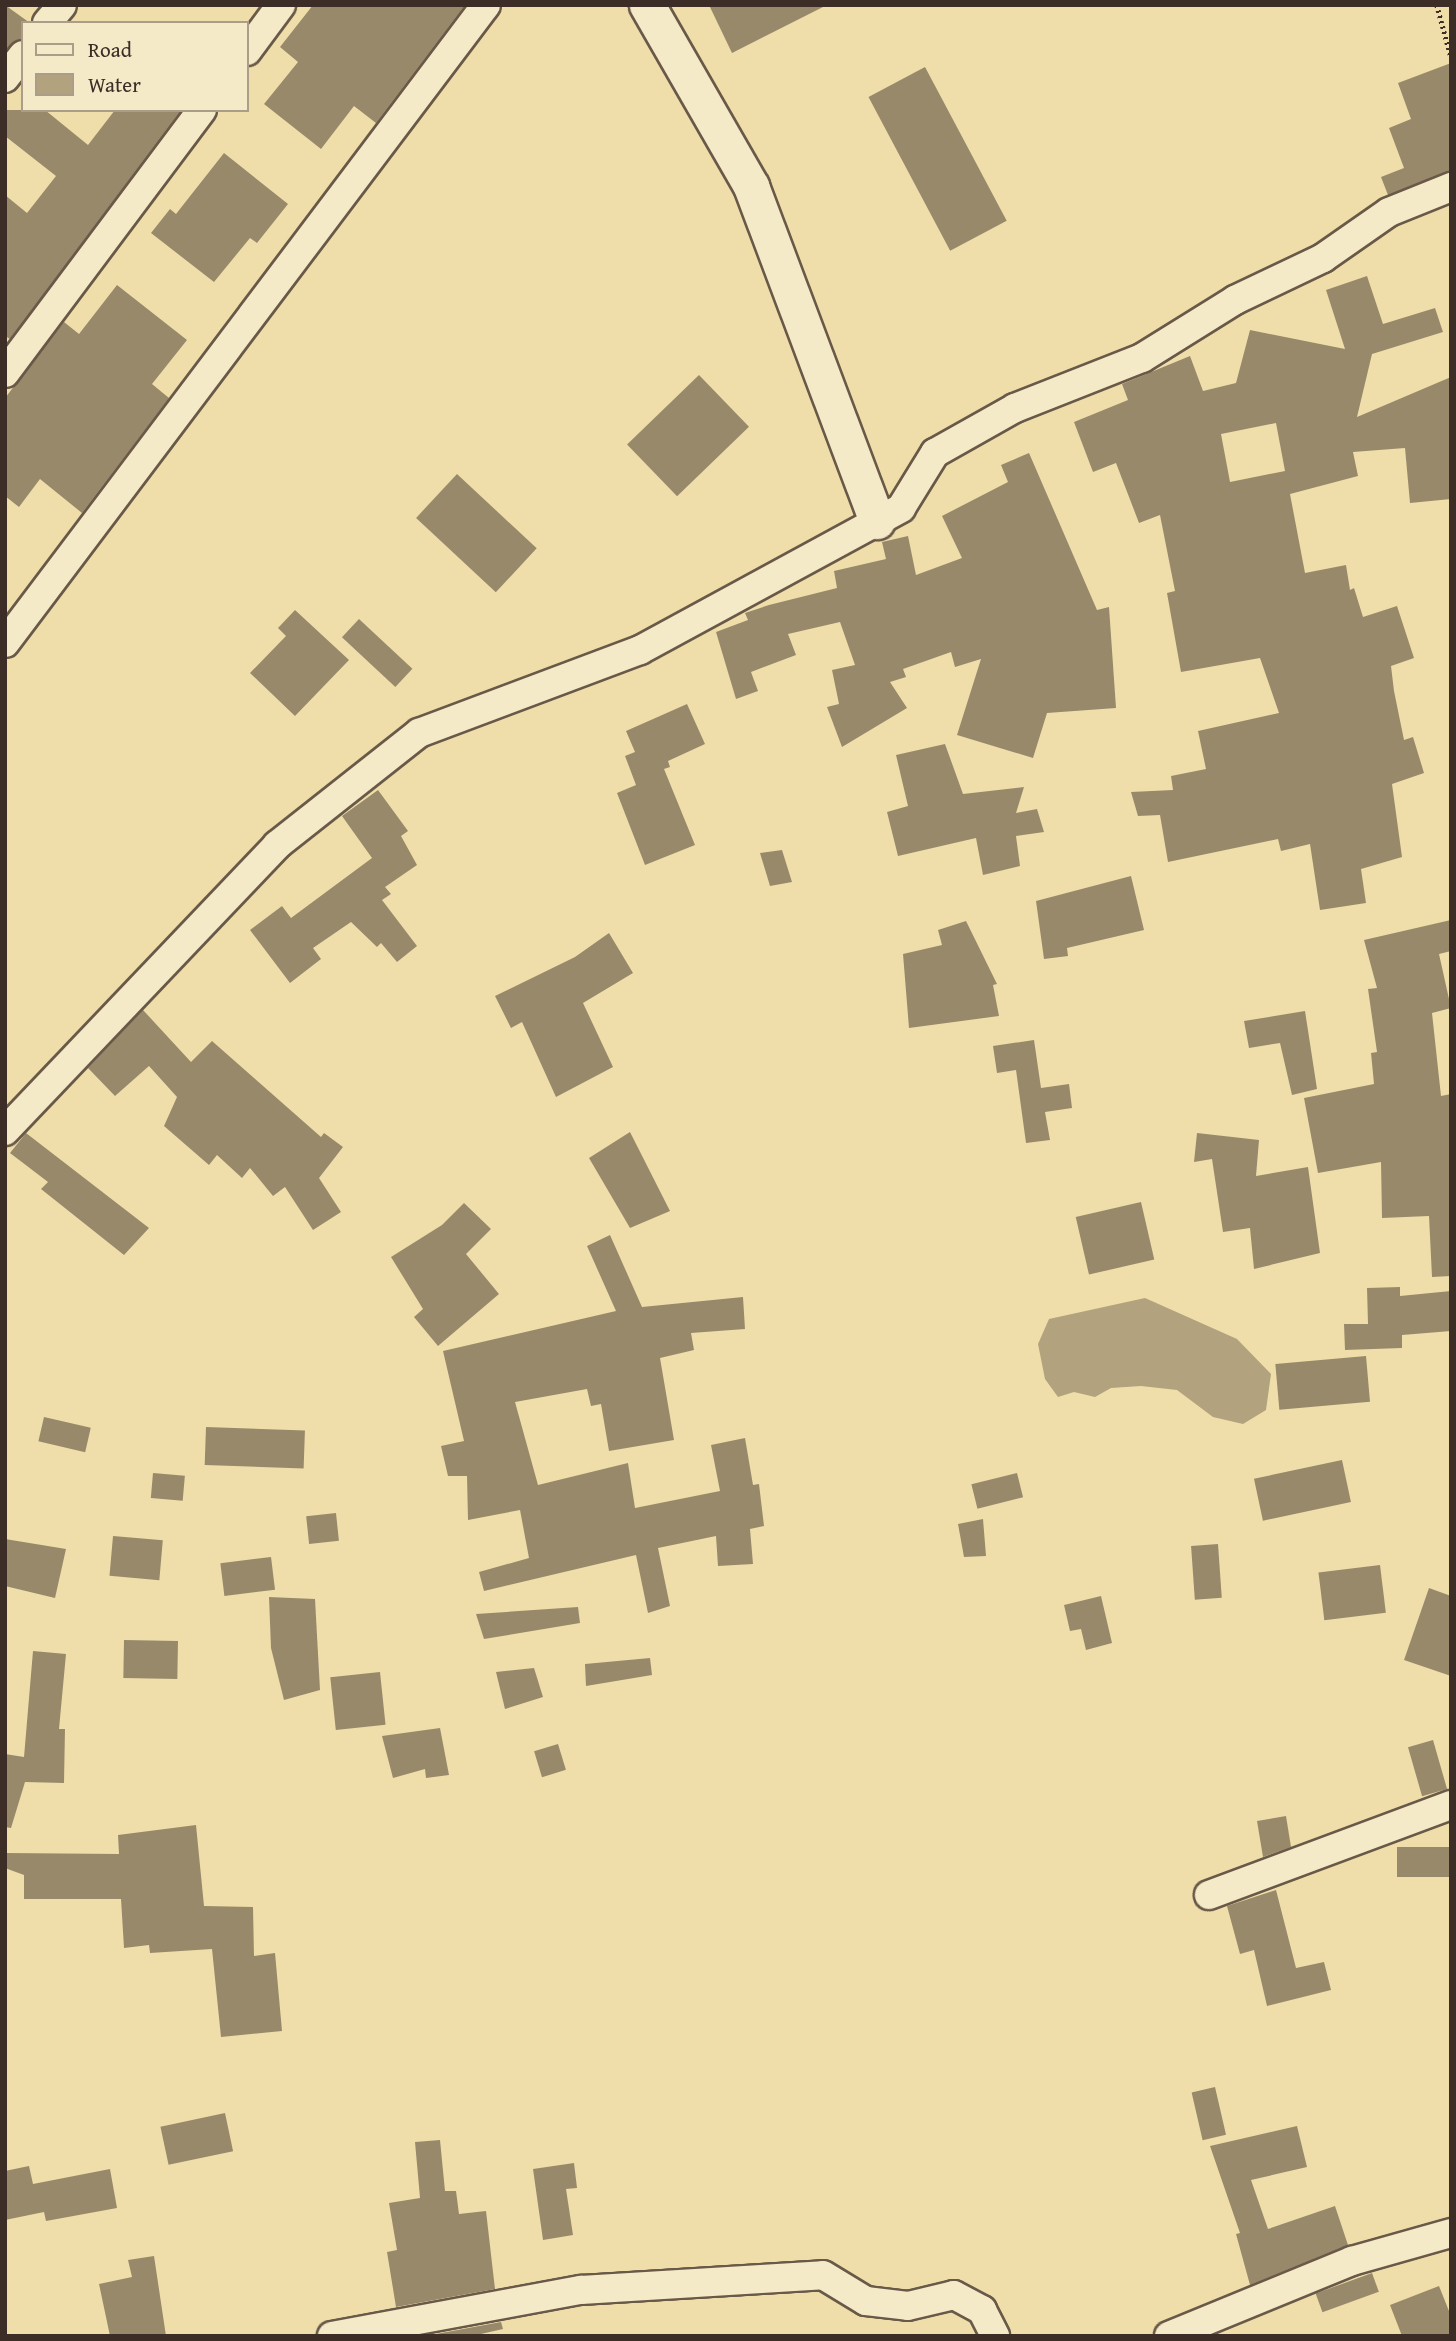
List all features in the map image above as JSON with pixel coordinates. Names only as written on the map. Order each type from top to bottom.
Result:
[{"type":"street","points":[[49,21],[62,5]]},
{"type":"street","points":[[248,50],[281,5]]},
{"type":"street","points":[[5,643],[486,5]]},
{"type":"street","points":[[647,5],[751,186],[877,521]]},
{"type":"street","points":[[5,78],[21,58]]},
{"type":"street","points":[[5,373],[201,112]]},
{"type":"street","points":[[5,1131],[277,845],[419,733],[640,650],[901,508],[935,453],[1015,408],[1142,358],[1236,300],[1323,258],[1389,212],[1451,187]]},
{"type":"street","points":[[1209,1895],[1451,1805]]},
{"type":"street","points":[[1168,2336],[1352,2261],[1451,2234]]},
{"type":"street","points":[[332,2336],[581,2290],[823,2275],[866,2301],[908,2306],[954,2295],[982,2310],[995,2336]]},
{"type":"path","points":[[1437,5],[1451,57]]},
{"type":"water","points":[[1145,1298],[1237,1339],[1271,1374],[1266,1410],[1243,1424],[1213,1417],[1177,1390],[1141,1386],[1111,1388],[1095,1397],[1074,1392],[1058,1397],[1045,1379],[1038,1344],[1049,1319]]},
{"type":"building","points":[[5,5],[27,21],[21,21],[21,40],[5,51]]},
{"type":"building","points":[[313,5],[465,5],[376,123],[354,106],[321,149],[264,104],[298,62],[280,47]]},
{"type":"building","points":[[709,5],[827,5],[732,53]]},
{"type":"building","points":[[1451,63],[1451,171],[1388,195],[1381,177],[1404,168],[1389,128],[1411,119],[1398,83]]},
{"type":"building","points":[[925,67],[1007,221],[950,251],[868,97]]},
{"type":"building","points":[[5,110],[47,112],[88,145],[113,112],[180,112],[10,339],[5,336],[5,195],[27,213],[56,176],[5,136]]},
{"type":"building","points":[[224,153],[288,204],[257,243],[250,238],[214,282],[151,233],[170,209],[176,214]]},
{"type":"building","points":[[1367,276],[1383,324],[1435,308],[1443,332],[1372,354],[1357,417],[1451,377],[1451,499],[1410,503],[1405,448],[1353,452],[1358,476],[1290,494],[1305,573],[1346,565],[1350,590],[1354,588],[1363,617],[1397,606],[1414,658],[1391,666],[1394,691],[1404,740],[1413,737],[1424,773],[1392,784],[1402,857],[1361,869],[1366,903],[1320,910],[1310,844],[1281,851],[1278,839],[1168,862],[1160,815],[1138,816],[1131,792],[1173,790],[1171,776],[1206,769],[1198,731],[1279,713],[1260,658],[1181,672],[1167,593],[1175,591],[1160,515],[1139,523],[1116,463],[1093,472],[1074,422],[1128,400],[1122,384],[1190,356],[1203,391],[1236,383],[1250,330],[1345,349],[1326,290]],"holes":[[[1276,423],[1285,471],[1230,482],[1221,434]]]},
{"type":"building","points":[[117,285],[187,340],[152,384],[169,398],[82,513],[40,479],[19,507],[5,496],[5,398],[64,322],[79,334]]},
{"type":"building","points":[[699,375],[749,427],[677,496],[627,444]]},
{"type":"building","points":[[1029,453],[1097,610],[1109,607],[1116,708],[1047,713],[1033,758],[957,735],[981,659],[955,667],[951,652],[903,669],[906,677],[890,682],[907,708],[842,747],[827,707],[839,704],[832,670],[855,665],[840,622],[788,634],[796,655],[751,672],[758,691],[736,699],[716,632],[748,620],[745,613],[837,588],[834,571],[886,559],[882,542],[908,536],[916,575],[962,558],[942,516],[1008,482],[1001,465]]},
{"type":"building","points":[[457,474],[537,548],[496,592],[416,518]]},
{"type":"building","points":[[295,610],[349,660],[295,716],[250,673],[286,636],[278,628]]},
{"type":"building","points":[[359,619],[412,669],[395,687],[342,637]]},
{"type":"building","points":[[687,704],[705,744],[668,761],[670,767],[664,769],[695,845],[645,865],[617,793],[636,785],[625,756],[635,752],[626,731]]},
{"type":"building","points":[[945,744],[963,794],[1024,787],[1016,813],[1037,809],[1044,832],[1016,836],[1020,866],[983,875],[976,838],[898,856],[887,812],[908,806],[896,755]]},
{"type":"building","points":[[378,790],[408,831],[401,836],[417,865],[385,887],[391,894],[382,900],[417,946],[397,962],[381,943],[377,947],[351,922],[313,948],[321,959],[290,983],[250,930],[282,906],[291,918],[372,858],[342,816]]},
{"type":"building","points":[[782,850],[792,882],[770,886],[760,853]]},
{"type":"building","points":[[1131,876],[1144,930],[1067,948],[1068,956],[1044,959],[1036,901]]},
{"type":"building","points":[[1451,920],[1451,951],[1439,954],[1451,1008],[1432,1013],[1441,1096],[1451,1094],[1451,1276],[1432,1277],[1429,1216],[1382,1218],[1381,1162],[1318,1173],[1304,1098],[1374,1084],[1371,1053],[1377,1052],[1368,989],[1377,988],[1364,940]]},
{"type":"building","points":[[966,921],[997,984],[993,985],[999,1016],[909,1028],[903,954],[942,945],[938,930]]},
{"type":"building","points":[[609,933],[633,973],[583,1003],[613,1067],[556,1097],[522,1022],[511,1028],[495,996],[575,957]]},
{"type":"building","points":[[143,1010],[191,1062],[212,1041],[321,1137],[324,1133],[343,1147],[319,1178],[341,1212],[313,1230],[285,1187],[273,1196],[250,1168],[242,1178],[217,1155],[209,1165],[164,1126],[177,1097],[149,1066],[115,1096],[88,1068]]},
{"type":"building","points":[[1305,1011],[1317,1089],[1292,1095],[1280,1043],[1249,1048],[1244,1021]]},
{"type":"building","points":[[1034,1040],[1041,1088],[1069,1084],[1072,1108],[1045,1112],[1050,1140],[1026,1143],[1016,1070],[997,1073],[993,1046]]},
{"type":"building","points":[[630,1132],[670,1211],[630,1228],[589,1158]]},
{"type":"building","points":[[26,1133],[149,1228],[124,1255],[41,1189],[48,1182],[10,1153]]},
{"type":"building","points":[[1197,1133],[1259,1140],[1256,1176],[1308,1167],[1320,1253],[1254,1269],[1250,1228],[1223,1232],[1212,1159],[1194,1162]]},
{"type":"building","points":[[1141,1202],[1154,1259],[1089,1275],[1076,1217]]},
{"type":"building","points":[[464,1203],[491,1229],[466,1254],[499,1294],[438,1346],[414,1317],[423,1309],[391,1257],[442,1225]]},
{"type":"building","points":[[610,1235],[642,1307],[743,1297],[745,1329],[691,1333],[694,1350],[660,1358],[674,1440],[609,1451],[601,1404],[591,1406],[587,1389],[515,1402],[538,1485],[628,1463],[635,1508],[720,1491],[711,1445],[745,1438],[753,1485],[759,1484],[764,1526],[750,1529],[753,1564],[718,1566],[716,1536],[658,1548],[670,1606],[648,1613],[636,1555],[484,1591],[479,1572],[529,1558],[520,1510],[468,1520],[467,1476],[448,1476],[441,1446],[464,1441],[443,1351],[616,1311],[587,1246]]},
{"type":"building","points":[[1400,1287],[1400,1296],[1451,1291],[1451,1331],[1402,1335],[1402,1348],[1345,1350],[1344,1324],[1368,1324],[1367,1288]]},
{"type":"building","points":[[1366,1356],[1370,1402],[1279,1410],[1275,1364]]},
{"type":"building","points":[[44,1417],[91,1428],[85,1452],[38,1441]]},
{"type":"building","points":[[206,1427],[305,1430],[304,1468],[205,1465]]},
{"type":"building","points":[[1342,1460],[1351,1502],[1263,1521],[1254,1479]]},
{"type":"building","points":[[153,1473],[185,1476],[183,1501],[151,1498]]},
{"type":"building","points":[[1017,1473],[1023,1497],[977,1509],[971,1484]]},
{"type":"building","points":[[336,1513],[339,1541],[309,1544],[306,1516]]},
{"type":"building","points":[[983,1519],[986,1556],[964,1557],[958,1524]]},
{"type":"building","points":[[113,1536],[163,1540],[159,1580],[110,1576]]},
{"type":"building","points":[[5,1539],[66,1549],[55,1598],[5,1586]]},
{"type":"building","points":[[1218,1544],[1222,1598],[1195,1600],[1191,1546]]},
{"type":"building","points":[[271,1557],[275,1590],[224,1596],[220,1563]]},
{"type":"building","points":[[1380,1565],[1386,1613],[1324,1620],[1318,1573]]},
{"type":"building","points":[[1429,1588],[1451,1596],[1451,1676],[1404,1660]]},
{"type":"building","points":[[1101,1596],[1112,1643],[1086,1650],[1081,1629],[1070,1631],[1064,1605]]},
{"type":"building","points":[[269,1597],[315,1599],[320,1690],[284,1700],[271,1648]]},
{"type":"building","points":[[578,1607],[580,1623],[484,1639],[476,1614]]},
{"type":"building","points":[[124,1640],[178,1641],[177,1679],[123,1678]]},
{"type":"building","points":[[33,1651],[66,1654],[59,1729],[65,1729],[64,1783],[25,1782],[11,1828],[5,1827],[5,1754],[24,1757]]},
{"type":"building","points":[[650,1658],[652,1675],[586,1686],[585,1664]]},
{"type":"building","points":[[534,1668],[543,1697],[505,1709],[496,1672]]},
{"type":"building","points":[[380,1672],[386,1725],[336,1730],[330,1677]]},
{"type":"building","points":[[440,1728],[449,1775],[426,1778],[425,1769],[393,1778],[382,1736]]},
{"type":"building","points":[[1433,1740],[1447,1789],[1422,1796],[1408,1747]]},
{"type":"building","points":[[558,1744],[566,1770],[542,1777],[534,1751]]},
{"type":"building","points":[[1286,1816],[1291,1847],[1263,1857],[1257,1821]]},
{"type":"building","points":[[196,1825],[204,1906],[253,1907],[254,1956],[275,1953],[282,2031],[221,2037],[212,1949],[150,1953],[149,1945],[124,1948],[121,1899],[24,1899],[24,1875],[5,1868],[5,1853],[119,1854],[118,1835]]},
{"type":"building","points":[[1397,1847],[1451,1847],[1451,1877],[1397,1877]]},
{"type":"building","points":[[1276,1890],[1296,1968],[1324,1962],[1331,1990],[1267,2006],[1254,1950],[1240,1954],[1227,1906]]},
{"type":"building","points":[[1215,2087],[1226,2135],[1203,2140],[1192,2092]]},
{"type":"building","points":[[225,2113],[233,2151],[169,2165],[160,2127]]},
{"type":"building","points":[[1297,2126],[1307,2167],[1251,2180],[1268,2229],[1335,2206],[1348,2245],[1250,2285],[1236,2234],[1240,2233],[1210,2146]]},
{"type":"building","points":[[440,2140],[445,2191],[456,2191],[459,2214],[486,2211],[495,2289],[396,2307],[387,2252],[397,2250],[389,2203],[420,2198],[415,2142]]},
{"type":"building","points":[[574,2163],[577,2188],[566,2189],[573,2235],[543,2240],[533,2169]]},
{"type":"building","points":[[29,2166],[33,2184],[110,2169],[117,2208],[46,2221],[44,2212],[5,2220],[5,2171]]},
{"type":"building","points":[[154,2256],[166,2336],[110,2336],[99,2284],[132,2277],[128,2260]]},
{"type":"building","points":[[1372,2273],[1379,2292],[1322,2312],[1316,2294]]},
{"type":"building","points":[[1439,2286],[1451,2316],[1451,2336],[1402,2336],[1390,2305]]},
{"type":"building","points":[[501,2322],[503,2329],[472,2336],[425,2336]]}]
